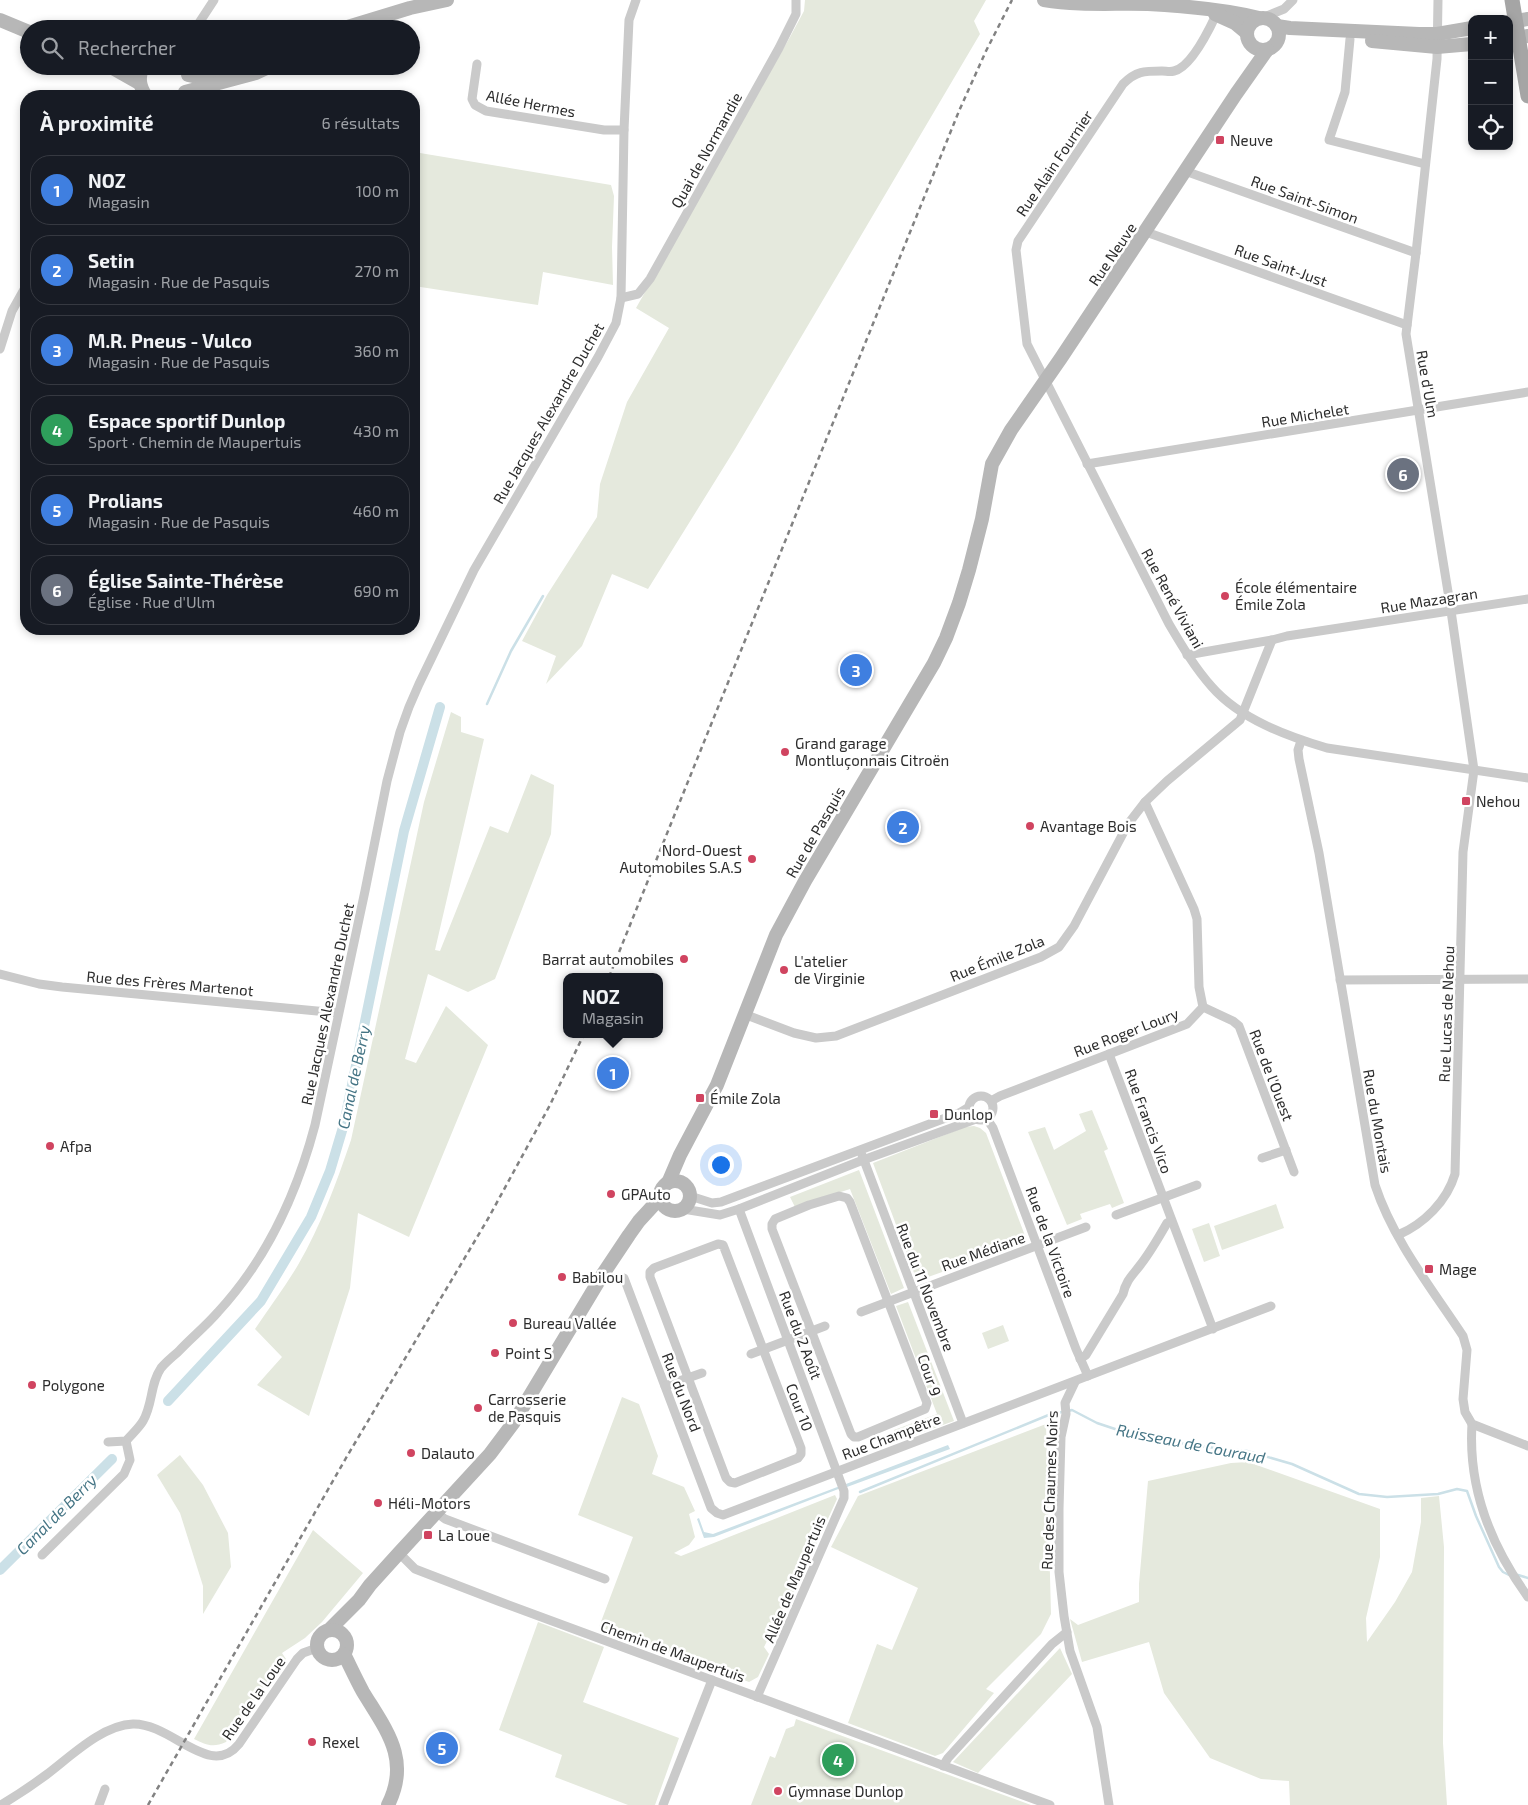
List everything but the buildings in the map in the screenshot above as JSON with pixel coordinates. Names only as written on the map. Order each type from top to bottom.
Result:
[{"type":"main road","points":[[371,20],[410,8],[447,0]]},
{"type":"main road","points":[[1044,0],[1072,4],[1148,4],[1208,8],[1261,18],[1271,20],[1278,32],[1274,45],[1267,50],[1258,49],[1235,23],[1190,7]]},
{"type":"main road","points":[[1512,0],[1518,21],[1528,96]]},
{"type":"main road","points":[[1249,39],[1250,23],[1261,18]]},
{"type":"main road","points":[[0,20],[20,28]]},
{"type":"main road","points":[[1278,32],[1290,28],[1468,44]]},
{"type":"main road","points":[[1278,32],[1301,36],[1350,39],[1437,40],[1468,29]]},
{"type":"main road","name":"Rue Neuve","points":[[1236,94],[1246,68],[1249,39]]},
{"type":"main road","name":"Rue Neuve","points":[[1011,430],[1267,50]]},
{"type":"main road","points":[[122,75],[140,90]]},
{"type":"main road","points":[[140,75],[142,90]]},
{"type":"main road","points":[[185,90],[187,87],[186,75]]},
{"type":"main road","points":[[196,75],[207,79],[231,79]]},
{"type":"main road","points":[[196,90],[248,75]]},
{"type":"main road","name":"Rue de Pasquis","points":[[668,1183],[717,1085],[776,935],[804,880],[934,663],[946,638],[969,570],[982,520],[992,464],[1011,430]]},
{"type":"main road","name":"Rue de Pasquis","points":[[688,1141],[683,1160],[688,1190]]},
{"type":"main road","points":[[677,1182],[688,1190],[687,1206],[683,1209],[676,1211],[664,1203],[662,1189],[668,1183],[677,1182]]},
{"type":"main road","points":[[344,1637],[360,1600],[370,1585],[472,1475],[514,1422],[603,1274],[639,1221],[664,1203]]},
{"type":"main road","points":[[329,1630],[338,1631],[344,1637],[347,1645],[340,1656],[331,1660],[322,1656],[317,1648],[317,1643],[321,1635],[329,1630],[360,1600]]},
{"type":"main road","points":[[340,1656],[389,1733],[396,1755],[398,1772],[394,1794],[388,1805]]},
{"type":"street","points":[[201,20],[214,0]]},
{"type":"street","name":"Rue Jacques Alexandre Duchet","points":[[126,1441],[143,1422],[152,1386],[162,1367],[218,1312],[248,1276],[288,1207],[311,1139],[387,781],[400,732],[419,684],[474,570],[616,323],[621,298],[624,130],[629,20],[636,0]]},
{"type":"street","name":"Quai de Normandie","points":[[621,298],[638,294],[650,279],[788,30],[796,14],[796,0]]},
{"type":"street","points":[[1261,18],[1284,9],[1293,0]]},
{"type":"street","name":"Rue d'Ulm","points":[[1438,0],[1437,40],[1416,254],[1406,334],[1451,611],[1474,770]]},
{"type":"street","name":"Rue Alain Fournier","points":[[1045,381],[1027,344],[1016,250],[1018,241],[1123,84],[1132,75],[1144,71],[1173,72],[1182,68],[1190,59],[1216,15]]},
{"type":"street","points":[[1350,39],[1345,92],[1330,140],[1425,164]]},
{"type":"street","name":"Allée Hermes","points":[[477,64],[472,99],[475,105],[486,111],[604,130],[624,130]]},
{"type":"street","name":"Rue Saint-Simon","points":[[1185,171],[1416,254]]},
{"type":"street","name":"Rue Saint-Just","points":[[1146,232],[1407,325]]},
{"type":"street","points":[[0,349],[12,311],[20,297]]},
{"type":"street","name":"Rue René Viviani","points":[[1045,381],[1168,624],[1187,655],[1213,688],[1243,712],[1301,741],[1327,748],[1528,778]]},
{"type":"street","name":"Rue Michelet","points":[[1087,464],[1528,392]]},
{"type":"street","name":"Rue Mazagran","points":[[1187,655],[1287,636],[1528,598]]},
{"type":"street","name":"Rue Émile Zola","points":[[744,1014],[794,1034],[816,1038],[836,1036],[1041,957],[1059,947],[1074,926],[1128,824],[1145,802],[1240,720],[1272,640]]},
{"type":"street","name":"Rue du Montais","points":[[1301,741],[1298,750],[1299,760],[1320,853],[1375,1182],[1380,1198],[1398,1235],[1463,1336],[1467,1350],[1463,1398],[1465,1412],[1472,1424],[1477,1494],[1483,1515],[1502,1556],[1528,1596]]},
{"type":"street","name":"Rue Lucas de Nehou","points":[[1398,1235],[1411,1229],[1428,1215],[1451,1187],[1455,1174],[1463,852],[1474,770]]},
{"type":"street","points":[[1145,802],[1197,919],[1199,987],[1203,1007]]},
{"type":"street","name":"Rue des Frères Martenot","points":[[0,974],[39,984],[62,987],[338,1012]]},
{"type":"street","points":[[1340,980],[1528,979]]},
{"type":"street","name":"Rue Roger Loury","points":[[683,1209],[720,1215],[739,1209],[959,1113],[969,1106],[973,1099],[980,1096],[984,1096],[991,1101],[1187,1024],[1203,1007]]},
{"type":"street","name":"Rue de l'Ouest","points":[[1203,1007],[1236,1022],[1239,1026],[1294,1172]]},
{"type":"street","name":"Rue Francis Vico","points":[[1109,1054],[1213,1329]]},
{"type":"street","points":[[987,1119],[993,1112],[991,1101]]},
{"type":"street","points":[[969,1106],[970,1114],[976,1119]]},
{"type":"street","name":"Rue Roger Loury","points":[[688,1190],[712,1203],[721,1202],[850,1154],[862,1155],[976,1119],[987,1119]]},
{"type":"street","name":"Rue de la Victoire","points":[[987,1119],[993,1128],[1088,1376]]},
{"type":"street","points":[[1262,1158],[1286,1150]]},
{"type":"street","name":"Rue du 11 Novembre","points":[[862,1155],[963,1423]]},
{"type":"street","points":[[1116,1215],[1197,1185]]},
{"type":"street","name":"Cour 9","points":[[840,1196],[847,1198],[850,1202],[927,1407],[926,1409],[854,1437],[851,1434],[810,1331],[772,1229],[772,1224],[775,1219],[840,1196]]},
{"type":"street","name":"Rue du 2 Août","points":[[739,1209],[838,1471]]},
{"type":"street","points":[[1080,1359],[1086,1356],[1123,1294],[1125,1285],[1133,1272],[1140,1265],[1167,1223],[1172,1221]]},
{"type":"street","name":"Rue Médiane","points":[[861,1312],[1086,1227]]},
{"type":"street","name":"Cour 10","points":[[718,1244],[723,1246],[763,1349],[801,1448],[801,1454],[798,1458],[735,1483],[726,1478],[650,1277],[650,1272],[654,1268],[718,1244]]},
{"type":"street","name":"Rue du Nord","points":[[624,1278],[711,1508],[717,1513]]},
{"type":"street","points":[[1213,1329],[1271,1306]]},
{"type":"street","points":[[751,1354],[824,1326]]},
{"type":"street","name":"Rue Champêtre","points":[[717,1513],[723,1514],[1213,1329]]},
{"type":"street","points":[[665,1386],[702,1373]]},
{"type":"street","name":"Rue des Chaumes Noirs","points":[[1075,1382],[1065,1410],[1061,1437],[1059,1572],[1070,1651],[1097,1727],[1109,1805]]},
{"type":"street","points":[[1472,1424],[1528,1446]]},
{"type":"street","points":[[42,1555],[124,1474],[130,1460],[126,1441],[108,1442]]},
{"type":"street","name":"Allée de Maupertuis","points":[[757,1697],[844,1498],[844,1491],[838,1471]]},
{"type":"street","points":[[437,1513],[445,1519],[605,1580]]},
{"type":"street","name":"Chemin de Maupertuis","points":[[399,1553],[415,1569],[1050,1805]]},
{"type":"street","points":[[943,1766],[948,1758],[1046,1651],[1067,1632]]},
{"type":"street","name":"Rue de la Loue","points":[[5,1804],[101,1735],[120,1726],[137,1724],[154,1728],[213,1757],[230,1754],[239,1744],[297,1659],[302,1653],[317,1648]]},
{"type":"street","points":[[663,1805],[712,1680]]},
{"type":"street","points":[[99,1805],[105,1789]]},
{"type":"shaded area","points":[[805,0],[986,0],[974,21],[980,34],[735,449],[648,589],[612,574],[582,646],[546,684],[556,656],[522,641],[547,595],[597,517],[600,484],[627,402],[669,328],[636,308],[790,37],[804,11]]},
{"type":"shaded area","points":[[420,153],[611,185],[614,196],[613,285],[543,272],[538,305],[420,287]]},
{"type":"shaded area","points":[[451,712],[461,717],[461,732],[484,739],[435,950],[440,951],[490,826],[508,833],[531,774],[554,785],[551,834],[495,979],[468,992],[428,974],[405,1059],[416,1063],[446,1006],[488,1045],[409,1237],[358,1213],[350,1288],[309,1416],[257,1385],[282,1357],[255,1329],[288,1281],[314,1235],[328,1204],[351,1140],[424,802]]},
{"type":"shaded area","points":[[1092,1110],[1108,1149],[1104,1151],[1124,1203],[1112,1208],[1110,1204],[1080,1214],[1082,1219],[1067,1225],[1028,1132],[1045,1127],[1054,1150],[1086,1131],[1079,1114]]},
{"type":"shaded area","points":[[974,1126],[986,1133],[1027,1241],[1016,1245],[1008,1243],[988,1249],[984,1257],[917,1281],[873,1163],[965,1127]]},
{"type":"shaded area","points":[[859,1170],[904,1288],[891,1294],[850,1189],[795,1207],[790,1197]]},
{"type":"shaded area","points":[[1276,1204],[1284,1228],[1222,1250],[1214,1226]]},
{"type":"shaded area","points":[[1209,1223],[1220,1256],[1204,1262],[1192,1229]]},
{"type":"shaded area","points":[[908,1302],[954,1421],[898,1441],[894,1430],[937,1414],[896,1306]]},
{"type":"shaded area","points":[[1003,1325],[1009,1341],[988,1349],[982,1333]]},
{"type":"shaded area","points":[[622,1397],[639,1404],[658,1456],[652,1474],[684,1487],[695,1511],[689,1514],[695,1537],[689,1545],[674,1553],[681,1556],[835,1495],[837,1499],[787,1608],[780,1610],[777,1616],[782,1621],[773,1640],[767,1641],[764,1647],[769,1654],[758,1677],[749,1682],[599,1627],[633,1537],[578,1515]]},
{"type":"shaded area","points":[[1046,1424],[1051,1614],[1041,1634],[986,1689],[994,1693],[943,1753],[935,1756],[848,1723],[877,1644],[892,1650],[918,1588],[831,1547],[858,1496]]},
{"type":"shaded area","points":[[180,1455],[203,1485],[228,1533],[231,1567],[203,1614],[203,1586],[180,1513],[157,1475]]},
{"type":"shaded area","points":[[1248,1462],[1380,1509],[1380,1557],[1366,1618],[1367,1642],[1395,1602],[1412,1572],[1421,1522],[1421,1498],[1439,1496],[1444,1547],[1443,1743],[1447,1805],[1290,1805],[1289,1781],[1261,1779],[1210,1758],[1164,1693],[1149,1642],[1082,1662],[1070,1619],[1078,1625],[1139,1602],[1148,1481],[1231,1463]]},
{"type":"shaded area","points":[[313,1530],[363,1573],[322,1622],[305,1638],[282,1653],[286,1659],[273,1673],[226,1742],[210,1745],[194,1739]]},
{"type":"shaded area","points":[[538,1622],[604,1647],[583,1702],[679,1738],[655,1805],[628,1805],[555,1777],[562,1755],[499,1730]]},
{"type":"shaded area","points":[[1060,1648],[1072,1674],[978,1773],[953,1762]]},
{"type":"shaded area","points":[[796,1719],[1031,1805],[751,1805],[770,1756],[775,1758],[786,1729],[794,1726]]},
{"type":"water","points":[[948,1445],[950,1449],[847,1487],[846,1484]]},
{"type":"water","points":[[840,1486],[841,1488],[714,1537],[704,1538],[697,1519],[699,1518],[704,1532],[713,1534]]},
{"type":"waterway","points":[[487,704],[511,651],[543,596]]},
{"type":"waterway","name":"Canal de Berry","points":[[168,1401],[261,1301],[311,1217],[330,1171],[344,1124],[404,831],[440,707]]},
{"type":"waterway","name":"Ruisseau de Couraud","points":[[1068,1411],[1072,1410],[1097,1423],[1124,1432],[1161,1435],[1187,1445],[1247,1451],[1292,1464],[1359,1494],[1387,1497],[1438,1494],[1457,1489],[1467,1491],[1499,1567],[1509,1575]]},
{"type":"waterway","name":"Ruisseau de Couraud","points":[[860,1492],[1051,1414],[1063,1412]]},
{"type":"waterway","name":"Canal de Berry","points":[[0,1570],[112,1459]]},
{"type":"waterway","name":"Ruisseau de Couraud","points":[[1518,1575],[1528,1578]]},
{"type":"railway","points":[[611,973],[959,111],[1012,0]]},
{"type":"railway","points":[[148,1805],[346,1458],[489,1217],[550,1105],[582,1038]]},
{"type":"place","name":"Neuve","points":[[1220,140]]},
{"type":"place","name":"Église Sainte-Thérèse","points":[[1403,474]]},
{"type":"place","name":"École élémentaire Émile Zola","points":[[1225,596]]},
{"type":"place","name":"M.R. Pneus - Vulco","points":[[856,670]]},
{"type":"place","name":"Grand garage Montluçonnais Citroën","points":[[785,752]]},
{"type":"place","name":"Nehou","points":[[1466,801]]},
{"type":"place","name":"Avantage Bois","points":[[1030,826]]},
{"type":"place","name":"Setin","points":[[903,827]]},
{"type":"place","name":"Nord-Ouest Automobiles S.A.S","points":[[752,859]]},
{"type":"place","name":"Barrat automobiles","points":[[684,959]]},
{"type":"place","name":"L'atelier de Virginie","points":[[784,970]]},
{"type":"place","name":"NOZ","points":[[613,1073]]},
{"type":"place","name":"Émile Zola","points":[[700,1098]]},
{"type":"place","name":"Dunlop","points":[[934,1114]]},
{"type":"place","name":"Afpa","points":[[50,1146]]},
{"type":"place","name":"GPAuto","points":[[611,1194]]},
{"type":"place","name":"Mage","points":[[1429,1269]]},
{"type":"place","name":"Babilou","points":[[562,1277]]},
{"type":"place","name":"Bureau Vallée","points":[[513,1323]]},
{"type":"place","name":"Point S","points":[[495,1353]]},
{"type":"place","name":"Polygone","points":[[32,1385]]},
{"type":"place","name":"Carrosserie de Pasquis","points":[[478,1408]]},
{"type":"place","name":"Dalauto","points":[[411,1453]]},
{"type":"place","name":"Héli-Motors","points":[[378,1503]]},
{"type":"place","name":"La Loue","points":[[428,1535]]},
{"type":"place","name":"Rexel","points":[[312,1742]]},
{"type":"place","name":"Prolians","points":[[442,1748]]},
{"type":"place","name":"Espace sportif Dunlop","points":[[838,1760]]},
{"type":"place","name":"Gymnase Dunlop","points":[[778,1791]]}]
